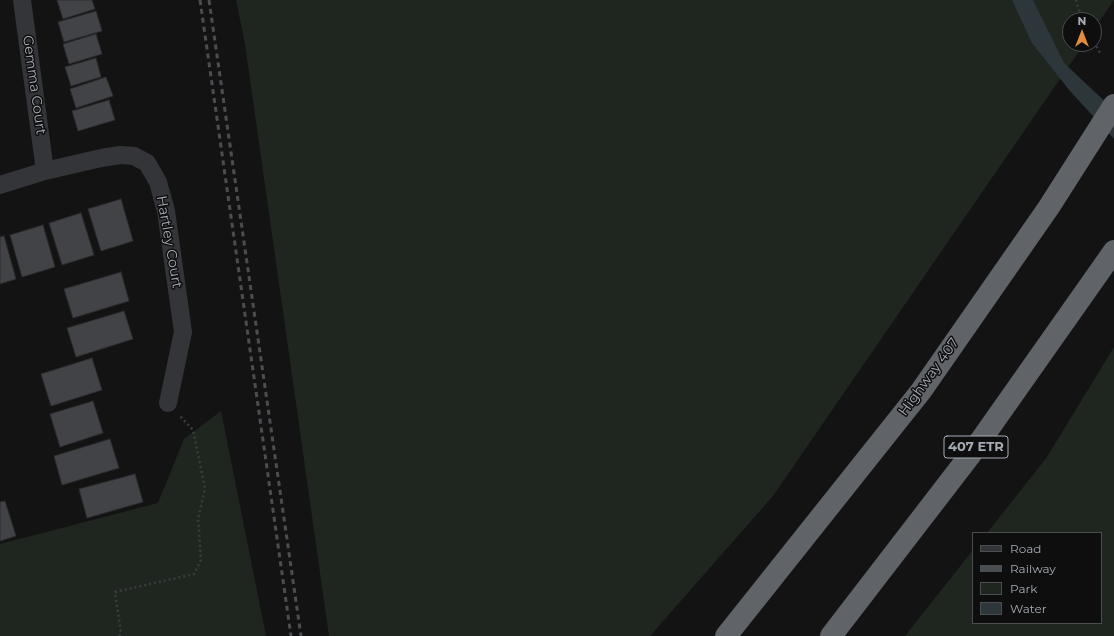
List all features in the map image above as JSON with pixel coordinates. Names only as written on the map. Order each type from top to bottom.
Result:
[{"type":"highway","name":"Highway 407","points":[[726,636],[921,391],[1049,207],[1114,105]]},
{"type":"highway","name":"407 ETR","points":[[831,636],[971,454],[1114,251]]},
{"type":"street","name":"Gemma Court","points":[[22,0],[45,171]]},
{"type":"street","name":"Hartley Court","points":[[0,185],[45,171],[120,155],[134,156],[147,163],[158,182],[166,211],[183,332],[168,403]]},
{"type":"path","points":[[1076,0],[1080,12]]},
{"type":"path","points":[[119,636],[121,633],[115,592],[194,574],[201,560],[198,519],[205,488],[193,430],[168,403]]},
{"type":"green space","points":[[236,0],[1114,0],[1102,17],[1102,12],[1062,12],[1062,52],[1078,52],[773,496],[650,636],[329,636],[245,44]]},
{"type":"green space","points":[[1114,347],[1114,636],[905,636],[972,551],[972,624],[1102,624],[1102,532],[988,532],[1047,457]]},
{"type":"green space","points":[[221,411],[266,636],[0,636],[0,544],[158,503],[184,439]]},
{"type":"water","points":[[1012,0],[1033,0],[1064,63],[1114,110],[1114,139],[1070,91],[1032,43]]},
{"type":"building","points":[[57,0],[92,0],[95,9],[63,19]]},
{"type":"building","points":[[96,11],[102,31],[64,42],[58,22]]},
{"type":"building","points":[[96,34],[102,54],[69,64],[63,44]]},
{"type":"building","points":[[96,58],[101,77],[71,86],[65,67]]},
{"type":"building","points":[[106,77],[113,96],[76,108],[70,89]]},
{"type":"building","points":[[109,100],[115,120],[78,131],[72,111]]},
{"type":"building","points":[[121,199],[133,241],[101,251],[88,209]]},
{"type":"building","points":[[81,213],[94,255],[62,265],[49,223]]},
{"type":"building","points":[[43,225],[55,267],[22,277],[10,235]]},
{"type":"building","points":[[4,236],[16,279],[0,284],[0,237]]},
{"type":"building","points":[[121,272],[129,301],[73,318],[64,289]]},
{"type":"building","points":[[124,311],[133,339],[76,357],[67,328]]},
{"type":"building","points":[[92,358],[102,390],[51,406],[41,374]]},
{"type":"building","points":[[93,401],[103,433],[60,447],[50,414]]},
{"type":"building","points":[[110,439],[119,468],[62,485],[54,456]]},
{"type":"building","points":[[135,474],[143,502],[87,518],[79,489]]},
{"type":"building","points":[[5,501],[16,536],[0,541],[0,502]]},
{"type":"railway","points":[[200,0],[291,636]]},
{"type":"railway","points":[[209,0],[301,636]]}]
